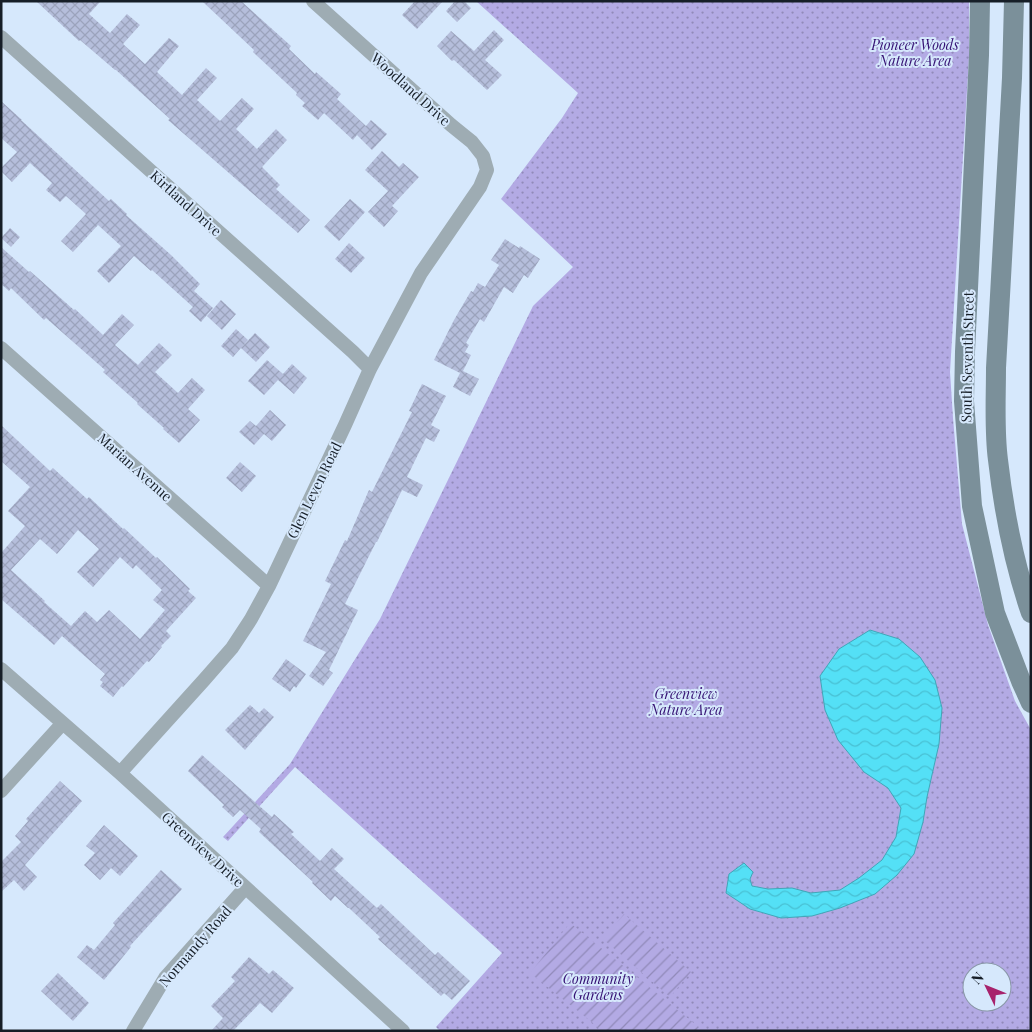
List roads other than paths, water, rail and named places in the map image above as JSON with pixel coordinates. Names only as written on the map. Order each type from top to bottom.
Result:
[{"type":"street","name":"Woodland Drive","points":[[313,1],[472,142],[483,156],[487,170],[480,187]]},
{"type":"street","name":"South Seventh Street","points":[[980,1],[980,55],[964,401],[972,506],[995,613],[1031,703]]},
{"type":"street","name":"South Seventh Street","points":[[1014,1],[1012,78],[996,368],[996,409],[998,458],[1004,504],[1014,554],[1031,613]]},
{"type":"street","name":"Kirtland Drive","points":[[1,38],[370,369]]},
{"type":"street","name":"Glen Leven Road","points":[[120,773],[232,648],[251,619],[269,586],[370,369],[421,273],[480,187]]},
{"type":"street","name":"Marian Avenue","points":[[1,348],[269,586]]},
{"type":"street","name":"Greenview Drive","points":[[1,669],[120,773],[403,1031]]},
{"type":"street","points":[[1,791],[62,724]]},
{"type":"street","name":"Normandy Road","points":[[133,1031],[165,978],[245,888]]},
{"type":"water","points":[[870,630],[899,639],[920,657],[935,680],[942,708],[939,744],[923,822],[914,854],[897,875],[875,894],[840,908],[812,916],[781,918],[750,909],[726,893],[729,874],[744,863],[753,872],[750,879],[752,886],[768,889],[792,888],[811,893],[840,890],[882,860],[896,837],[901,808],[888,788],[864,772],[838,740],[825,710],[820,676],[839,649]]},
{"type":"park label","name":"Pioneer Woods Nature Area","points":[[915,52]]},
{"type":"park label","name":"Greenview Nature Area","points":[[686,702]]},
{"type":"park label","name":"Community Gardens","points":[[598,986]]}]
